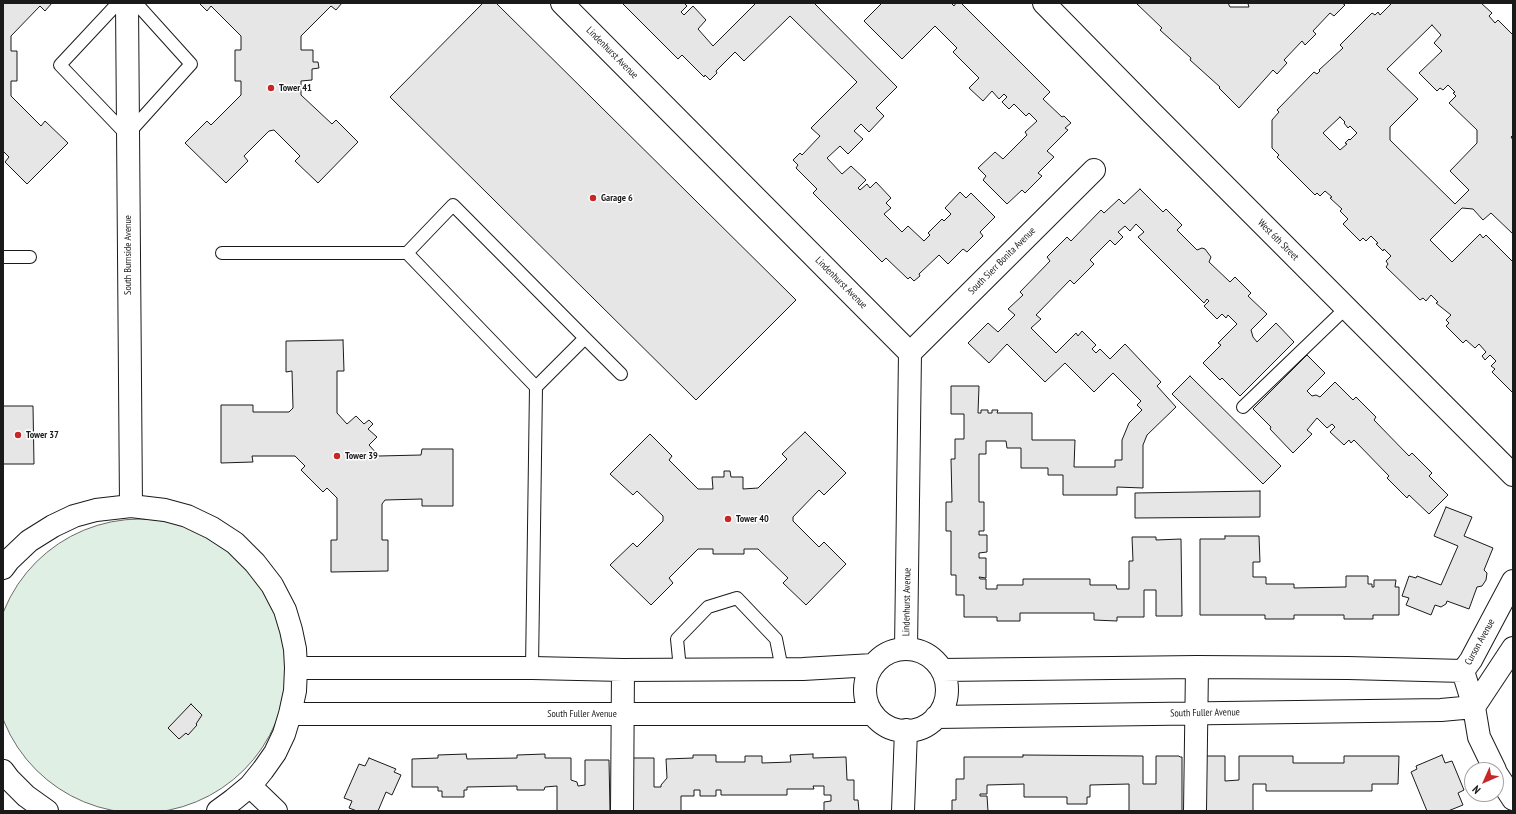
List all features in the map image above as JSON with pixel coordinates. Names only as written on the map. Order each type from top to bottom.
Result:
[{"type":"street","name":"South Burnside Avenue","points":[[127,3],[131,506]]},
{"type":"street","name":"Lindenhurst Avenue","points":[[562,3],[910,352],[906,649]]},
{"type":"street","name":"West 6th Street","points":[[1044,3],[1513,475]]},
{"type":"street","name":"South Sierr Bonita Avenue","points":[[910,352],[1094,170]]},
{"type":"street","points":[[3,568],[9,560],[30,541],[53,526],[74,516],[96,510],[131,506],[165,510],[187,516],[212,528],[235,543],[255,563],[272,585],[285,610],[295,649],[295,691],[284,734],[275,753],[250,786],[218,811]]},
{"type":"street","name":"Curson Avenue","points":[[1491,762],[1480,737],[1474,707],[1463,671],[1471,660],[1513,581]]},
{"type":"street","points":[[1474,707],[1513,648]]},
{"type":"street","points":[[906,649],[916,650],[926,654],[935,661],[942,670],[946,680],[947,691],[944,705],[936,717],[925,726],[911,730],[897,730],[884,724],[873,714],[867,701],[865,687],[867,675],[881,656],[892,651],[906,649]]},
{"type":"street","points":[[296,668],[532,668],[623,670],[803,669],[873,665]]},
{"type":"street","points":[[942,670],[1197,667],[1348,668],[1463,671]]},
{"type":"street","points":[[1195,811],[1195,713],[1197,667]]},
{"type":"street","points":[[622,811],[623,670]]},
{"type":"street","name":"South Fuller Avenue","points":[[936,717],[1441,710],[1474,707]]},
{"type":"street","name":"South Fuller Avenue","points":[[290,714],[873,714]]},
{"type":"street","points":[[903,811],[906,730]]},
{"type":"street","points":[[3,771],[26,796],[48,811]]},
{"type":"street","points":[[1504,785],[1513,799]]},
{"type":"street","points":[[250,786],[276,811]]},
{"type":"lane","points":[[118,3],[60,65],[128,135],[191,64],[136,3]]},
{"type":"lane","points":[[222,253],[407,253],[454,205],[621,374]]},
{"type":"lane","points":[[407,253],[536,387]]},
{"type":"lane","points":[[3,257],[30,257]]},
{"type":"lane","points":[[1243,407],[1346,308]]},
{"type":"lane","points":[[532,668],[536,387],[585,338]]},
{"type":"lane","points":[[680,669],[677,639],[708,607],[737,598],[776,640],[782,669]]},
{"type":"green space","points":[[140,519],[169,522],[196,530],[222,544],[244,562],[262,584],[276,610],[284,637],[287,666],[284,695],[276,722],[262,748],[244,770],[222,788],[196,802],[169,810],[140,813],[111,810],[84,802],[58,788],[36,770],[18,748],[4,722],[-4,695],[-7,666],[-4,637],[4,610],[18,584],[36,562],[58,544],[84,530],[111,522]]},
{"type":"building","points":[[3,3],[52,3],[45,11],[40,6],[11,36],[11,51],[17,51],[17,81],[11,81],[11,96],[41,126],[45,121],[68,143],[27,184],[5,162],[9,157],[3,151]]},
{"type":"building","name":"Tower 41","points":[[199,3],[342,3],[336,10],[331,6],[301,36],[301,50],[313,50],[313,62],[318,62],[319,68],[312,69],[312,80],[301,81],[301,95],[332,124],[336,120],[358,142],[318,183],[295,161],[300,156],[274,130],[269,131],[244,156],[248,161],[226,183],[185,143],[207,121],[211,125],[241,95],[241,81],[235,81],[235,50],[241,50],[241,36],[211,6],[207,11]]},
{"type":"building","name":"Garage 6","points":[[483,3],[496,3],[796,300],[696,400],[390,97]]},
{"type":"building","points":[[622,3],[684,3],[687,6],[681,12],[684,15],[693,6],[706,20],[698,29],[713,46],[756,3],[814,3],[897,87],[876,108],[884,116],[869,132],[861,124],[854,131],[863,139],[848,154],[840,146],[827,158],[842,174],[851,166],[866,180],[858,188],[860,190],[867,184],[870,188],[876,182],[891,198],[886,203],[891,208],[884,214],[902,232],[908,226],[924,241],[930,235],[928,233],[942,219],[944,221],[951,214],[945,208],[960,192],[966,198],[971,193],[995,217],[980,232],[983,236],[967,252],[963,249],[948,264],[939,255],[919,274],[920,276],[914,281],[910,277],[908,279],[886,258],[882,262],[813,193],[817,189],[796,168],[798,165],[793,160],[800,153],[802,155],[820,136],[811,128],[857,82],[790,16],[744,61],[735,52],[716,71],[717,73],[710,80],[705,75],[704,77],[682,55],[678,59]]},
{"type":"building","points":[[882,3],[951,3],[954,6],[956,3],[961,3],[1050,92],[1043,99],[1062,117],[1064,116],[1071,123],[1065,128],[1068,130],[1047,151],[1054,157],[1038,173],[1042,176],[1025,193],[1022,190],[1007,204],[983,180],[986,176],[978,168],[995,152],[1003,159],[1027,135],[1025,132],[1037,121],[1029,113],[1026,116],[1014,104],[1009,109],[1002,102],[1007,97],[1004,94],[999,99],[992,91],[983,101],[969,88],[979,78],[953,52],[957,48],[935,26],[902,59],[864,21]]},
{"type":"building","points":[[1136,3],[1228,3],[1230,7],[1249,7],[1248,4],[1250,3],[1342,3],[1345,5],[1334,16],[1330,13],[1313,31],[1316,34],[1305,45],[1302,41],[1284,60],[1287,63],[1277,74],[1273,70],[1239,108],[1219,88],[1220,87],[1190,60],[1191,58],[1160,30],[1162,28]]},
{"type":"building","points":[[1390,3],[1481,3],[1492,13],[1489,16],[1495,23],[1498,20],[1513,35],[1513,135],[1511,137],[1513,140],[1513,234],[1491,213],[1483,220],[1473,209],[1462,208],[1430,240],[1452,262],[1480,234],[1483,238],[1486,235],[1513,262],[1513,393],[1492,372],[1495,369],[1491,366],[1496,361],[1490,355],[1485,360],[1482,356],[1486,352],[1479,344],[1475,348],[1466,340],[1463,343],[1446,326],[1449,323],[1446,320],[1451,315],[1436,303],[1438,302],[1431,295],[1426,301],[1423,298],[1420,300],[1386,267],[1388,264],[1386,261],[1391,256],[1376,244],[1378,243],[1371,236],[1366,241],[1363,238],[1360,241],[1343,224],[1348,219],[1340,211],[1342,209],[1330,198],[1332,197],[1325,191],[1320,196],[1317,193],[1315,195],[1277,157],[1279,155],[1272,148],[1272,120],[1279,112],[1277,110],[1314,72],[1317,74],[1320,71],[1319,70],[1343,48],[1340,45],[1372,13],[1375,15],[1378,12],[1380,15],[1391,4]],"holes":[[[1432,25],[1441,35],[1434,43],[1442,51],[1419,73],[1437,91],[1440,88],[1443,90],[1448,85],[1455,92],[1453,93],[1456,96],[1449,103],[1477,130],[1477,143],[1450,171],[1469,190],[1455,204],[1390,140],[1390,127],[1418,99],[1387,69]],[[1340,117],[1348,128],[1350,126],[1357,133],[1350,140],[1349,139],[1345,143],[1347,144],[1340,150],[1323,133]]]},
{"type":"building","points":[[1140,189],[1163,212],[1166,209],[1182,225],[1177,230],[1197,250],[1202,248],[1205,249],[1211,257],[1209,262],[1230,282],[1235,277],[1251,293],[1248,296],[1267,314],[1251,330],[1253,337],[1257,342],[1276,323],[1294,342],[1240,396],[1222,378],[1220,380],[1203,363],[1221,345],[1218,343],[1237,324],[1228,315],[1226,318],[1222,314],[1217,319],[1204,306],[1209,301],[1207,299],[1204,303],[1138,237],[1144,232],[1136,224],[1130,231],[1125,226],[1118,232],[1123,237],[1115,245],[1110,240],[1090,260],[1094,264],[1074,284],[1070,280],[1036,315],[1041,319],[1031,328],[1056,353],[1076,333],[1078,336],[1082,331],[1096,345],[1092,349],[1096,353],[1100,349],[1110,359],[1125,344],[1161,382],[1157,386],[1176,407],[1147,435],[1143,445],[1143,488],[1117,487],[1117,495],[1063,495],[1063,475],[1048,475],[1048,468],[1021,468],[1021,448],[1007,448],[1006,441],[986,441],[986,454],[979,454],[979,502],[984,502],[984,531],[979,531],[979,535],[987,535],[987,552],[979,553],[979,558],[986,558],[986,578],[979,577],[980,579],[986,579],[986,589],[997,589],[997,585],[1023,585],[1023,579],[1090,579],[1090,585],[1116,585],[1117,589],[1129,589],[1129,561],[1133,561],[1132,537],[1156,537],[1156,540],[1181,539],[1182,616],[1156,616],[1156,590],[1144,590],[1144,617],[1117,617],[1117,621],[1094,620],[1094,613],[1020,613],[1020,621],[997,621],[997,617],[964,617],[964,595],[956,595],[956,575],[951,575],[951,531],[946,531],[946,502],[952,502],[951,459],[955,459],[955,439],[964,439],[964,414],[951,414],[951,386],[979,386],[978,413],[981,413],[981,410],[988,410],[988,413],[992,413],[992,410],[998,410],[997,413],[1032,413],[1032,440],[1075,440],[1074,467],[1115,467],[1115,460],[1122,460],[1122,440],[1129,423],[1142,410],[1137,405],[1141,401],[1113,373],[1094,392],[1065,363],[1045,382],[1007,344],[989,363],[968,343],[988,323],[998,332],[1015,315],[1008,309],[1023,295],[1020,292],[1050,261],[1047,257],[1067,237],[1071,241],[1101,210],[1104,213],[1119,199],[1124,204]]},
{"type":"building","name":"Tower 39","points":[[343,340],[344,371],[337,371],[337,413],[347,424],[356,416],[364,424],[369,420],[373,424],[368,429],[377,437],[369,445],[379,456],[421,455],[422,449],[453,449],[453,506],[422,506],[422,499],[385,500],[382,504],[382,540],[388,540],[388,571],[331,572],[331,540],[337,540],[337,498],[327,488],[323,492],[301,470],[305,466],[295,456],[252,456],[253,462],[221,463],[221,405],[253,405],[253,412],[289,412],[293,408],[292,371],[286,372],[286,341]]},
{"type":"building","points":[[1307,355],[1325,373],[1307,391],[1312,396],[1316,395],[1320,397],[1335,382],[1353,400],[1356,397],[1376,417],[1374,420],[1409,456],[1412,453],[1432,473],[1429,476],[1448,495],[1429,514],[1409,495],[1407,498],[1387,478],[1389,476],[1354,440],[1351,443],[1349,440],[1344,445],[1330,432],[1335,427],[1332,424],[1327,428],[1317,418],[1307,430],[1312,434],[1293,453],[1270,429],[1271,427],[1253,409]]},
{"type":"building","points":[[1190,376],[1281,466],[1263,484],[1172,394]]},
{"type":"building","name":"Tower 37","points":[[3,406],[33,406],[34,464],[3,464]]},
{"type":"building","name":"Tower 40","points":[[805,432],[846,473],[824,495],[819,490],[793,517],[793,521],[819,547],[824,542],[846,564],[806,605],[783,583],[788,578],[758,549],[744,549],[744,554],[713,554],[713,549],[698,549],[669,578],[673,583],[651,605],[610,565],[633,543],[637,547],[663,521],[663,516],[637,491],[633,495],[610,474],[650,434],[672,456],[669,460],[698,489],[713,489],[712,477],[724,477],[724,471],[730,471],[731,477],[743,477],[743,489],[758,488],[787,459],[782,454]]},
{"type":"building","points":[[1260,491],[1260,517],[1135,518],[1135,493]]},
{"type":"building","points":[[1446,507],[1472,517],[1464,536],[1493,548],[1484,570],[1487,573],[1486,580],[1482,586],[1477,587],[1469,609],[1447,601],[1446,604],[1441,607],[1435,605],[1431,615],[1406,605],[1409,598],[1402,596],[1409,576],[1416,578],[1417,576],[1441,585],[1458,546],[1434,536]]},
{"type":"building","points":[[1225,536],[1259,536],[1260,562],[1253,562],[1253,577],[1266,577],[1266,584],[1294,584],[1294,588],[1346,587],[1346,576],[1368,576],[1368,584],[1372,584],[1372,587],[1374,587],[1374,580],[1396,580],[1395,587],[1399,587],[1399,615],[1373,615],[1373,619],[1344,619],[1344,615],[1294,615],[1294,619],[1265,619],[1265,615],[1200,615],[1200,539],[1225,539]]},
{"type":"building","points":[[191,704],[202,715],[196,724],[197,725],[188,735],[186,733],[179,739],[168,728]]},
{"type":"building","points":[[466,754],[467,759],[517,758],[517,755],[545,754],[545,758],[571,758],[571,780],[577,782],[578,786],[585,785],[585,760],[609,760],[610,811],[557,811],[557,786],[545,787],[544,790],[517,790],[517,786],[467,787],[467,790],[464,790],[464,797],[442,797],[442,791],[438,791],[438,787],[412,787],[412,759],[438,758],[438,755]]},
{"type":"building","points":[[813,754],[813,758],[846,757],[847,780],[854,780],[854,800],[858,800],[859,811],[824,811],[824,802],[831,801],[831,795],[824,795],[824,786],[813,786],[814,789],[787,789],[787,795],[721,795],[721,790],[716,790],[716,796],[700,796],[700,790],[694,790],[694,796],[681,796],[681,811],[629,811],[629,758],[654,758],[654,787],[661,787],[667,778],[666,759],[693,758],[693,755],[716,755],[716,762],[745,762],[745,756],[762,756],[762,763],[791,762],[790,755]]},
{"type":"building","points":[[1023,755],[1143,756],[1143,784],[1156,784],[1156,756],[1182,757],[1182,811],[1129,811],[1129,784],[1090,785],[1090,797],[1087,797],[1087,804],[1067,804],[1067,797],[1024,797],[1024,784],[987,785],[987,794],[980,794],[980,796],[987,796],[988,811],[952,811],[952,800],[956,800],[956,779],[964,779],[964,757],[1023,757]]},
{"type":"building","points":[[1442,755],[1445,763],[1452,761],[1464,790],[1458,793],[1463,805],[1448,811],[1427,811],[1411,772],[1417,769],[1416,766]]},
{"type":"building","points":[[1200,756],[1225,756],[1225,781],[1239,780],[1239,756],[1293,756],[1293,763],[1344,763],[1344,756],[1399,756],[1398,784],[1372,784],[1372,791],[1266,791],[1266,784],[1253,784],[1253,811],[1201,811]]},
{"type":"building","points":[[369,758],[396,769],[394,772],[401,775],[392,795],[386,792],[378,811],[357,811],[349,808],[352,801],[344,798],[359,764],[365,766]]},
{"type":"place","name":"Tower 41","points":[[271,88]]},
{"type":"place","name":"Garage 6","points":[[593,198]]},
{"type":"place","name":"Tower 37","points":[[18,435]]},
{"type":"place","name":"Tower 39","points":[[337,456]]},
{"type":"place","name":"Tower 40","points":[[728,519]]}]
